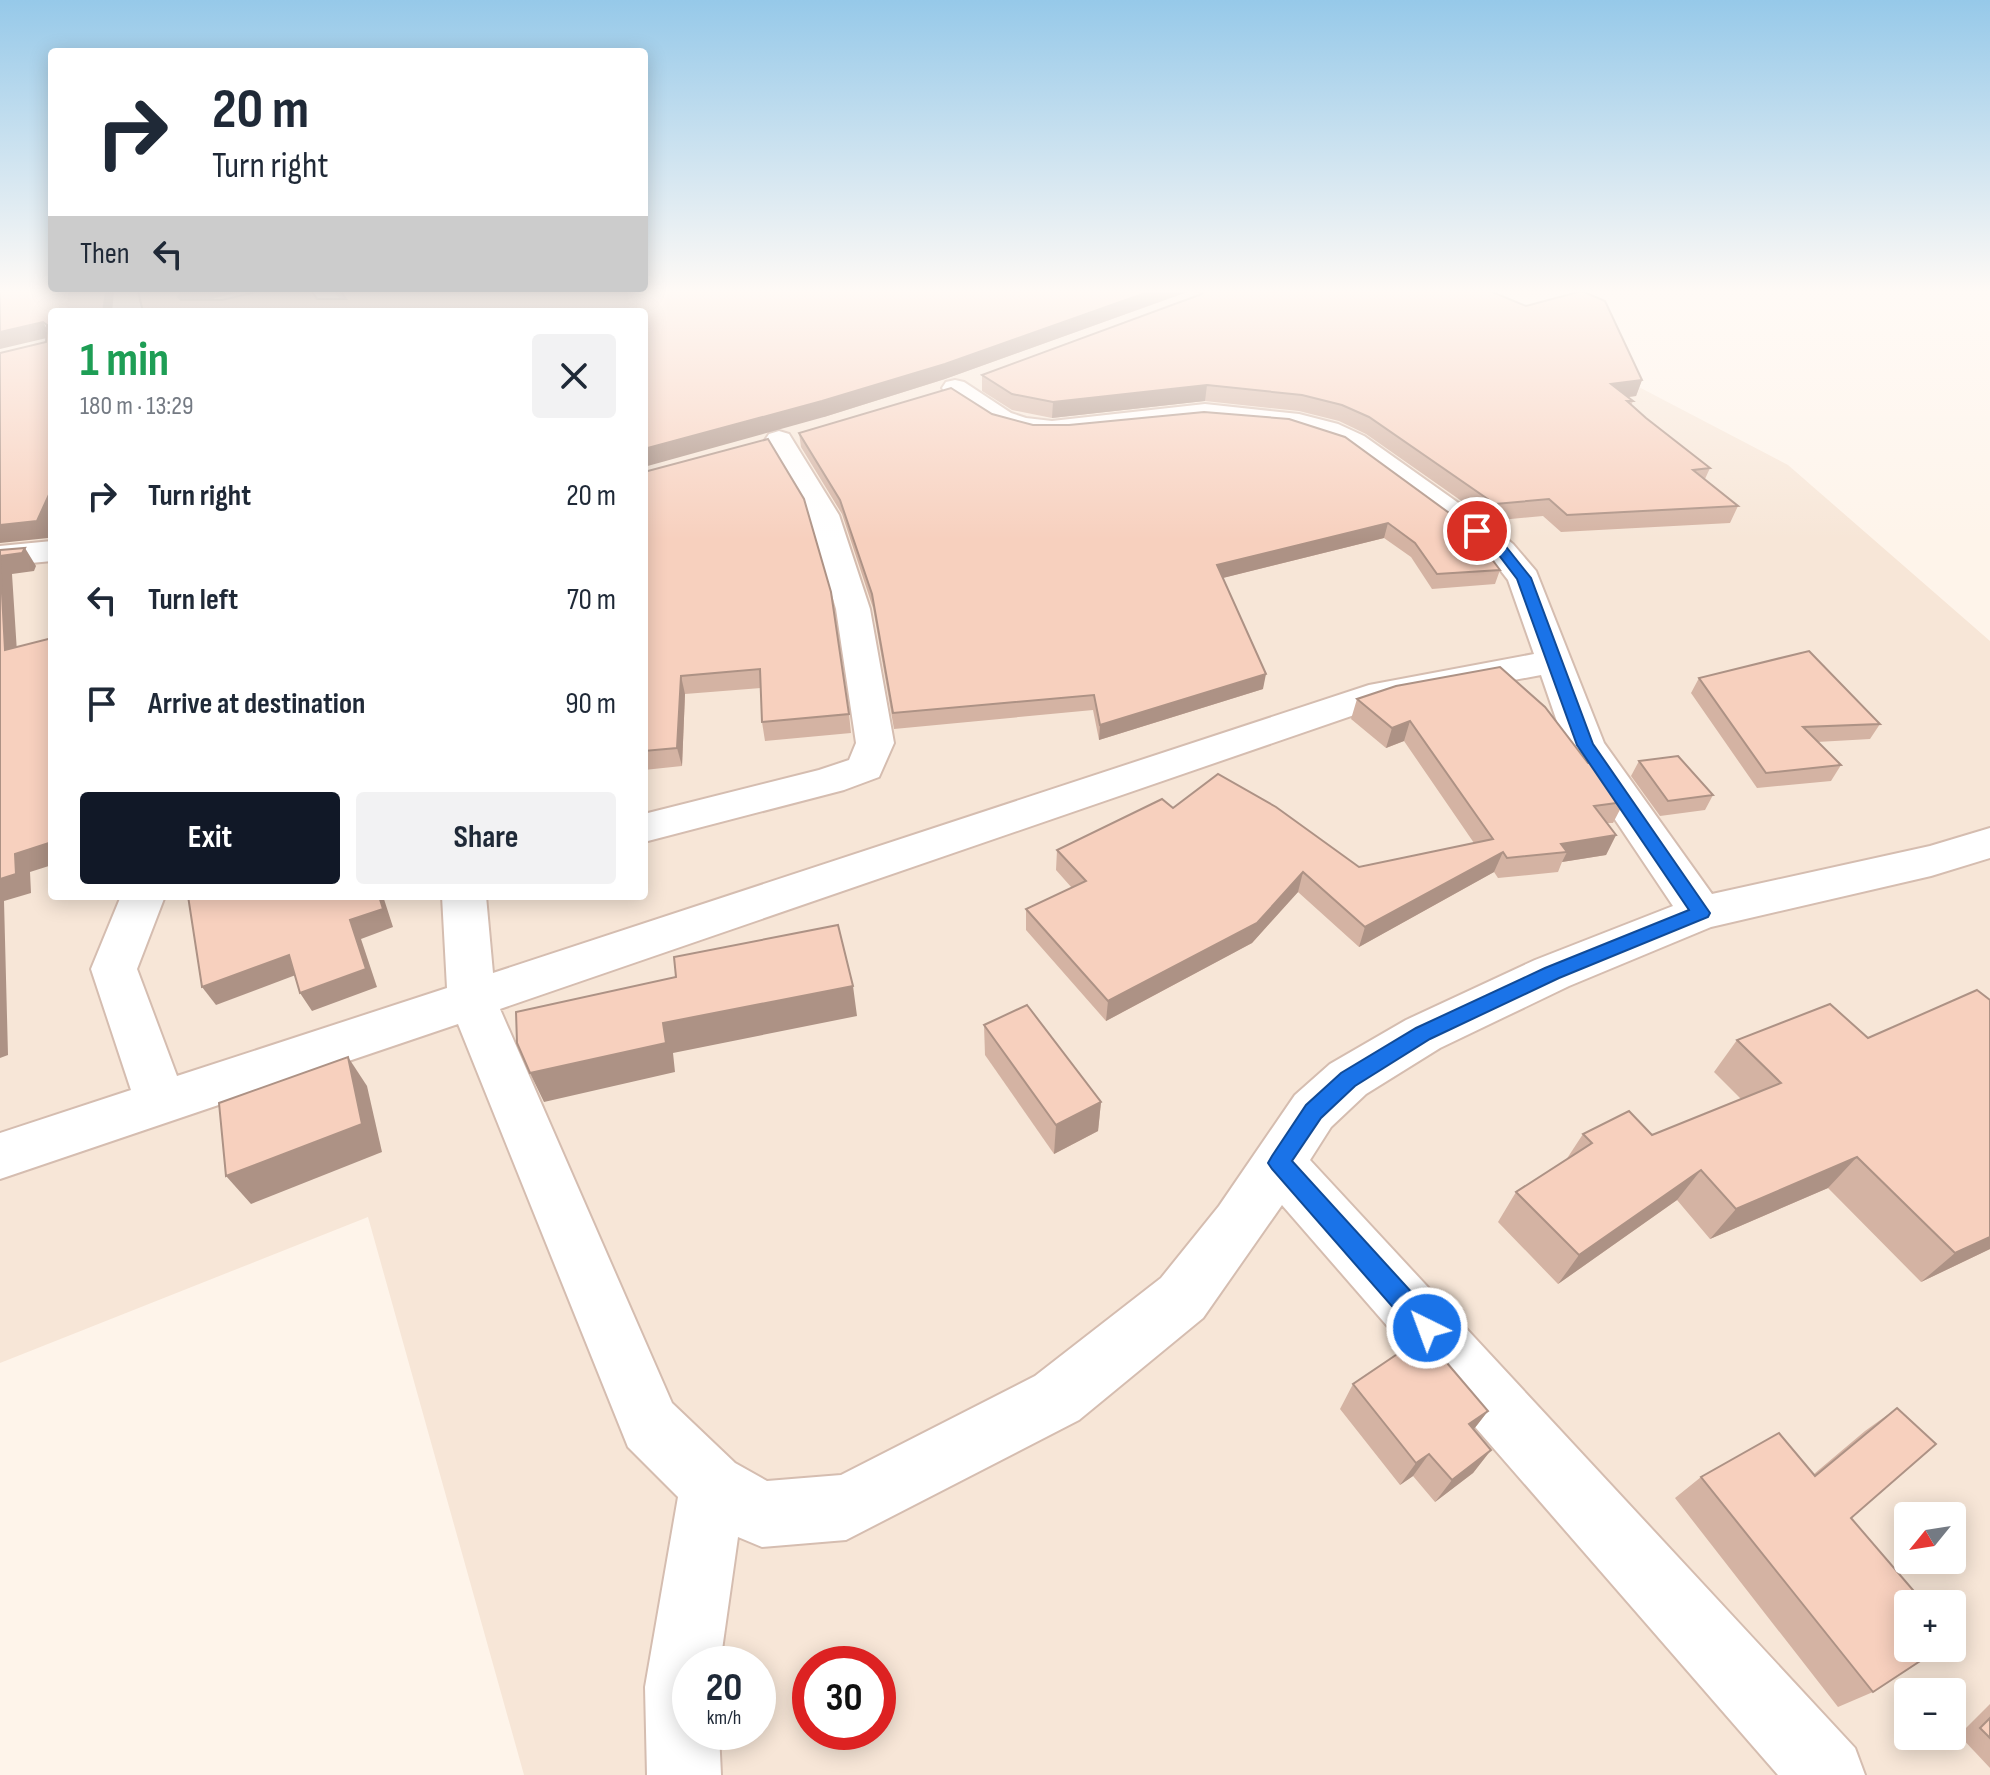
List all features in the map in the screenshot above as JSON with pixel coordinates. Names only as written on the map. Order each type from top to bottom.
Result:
[{"type":"street","points":[[955,388],[1001,419],[1023,426],[1052,429],[1205,412],[1266,416],[1328,430],[1354,442],[1502,551],[1524,578],[1552,662],[1585,745],[1701,913]]},
{"type":"street","points":[[648,827],[830,781],[865,768],[875,743],[853,609],[824,515],[778,441]]},
{"type":"street","points":[[0,556],[48,551]]},
{"type":"street","points":[[0,1156],[1382,693],[1552,662]]},
{"type":"street","points":[[464,900],[472,1000],[650,1425],[712,1486],[762,1514],[846,1507],[1057,1398],[1182,1298],[1239,1224],[1313,1111],[1348,1079],[1423,1034],[1552,973],[1701,913],[1931,861],[1990,843]]},
{"type":"street","points":[[141,900],[114,969],[161,1103]]},
{"type":"street","points":[[1279,1163],[1828,1775]]},
{"type":"street","points":[[684,1775],[681,1687],[712,1486]]},
{"type":"shaded area","points":[[0,374],[48,374],[48,900],[648,900],[648,374],[1614,374],[1788,465],[1990,641],[1990,1775],[524,1775],[368,1217],[0,1363]]},
{"type":"building","points":[[0,374],[48,374],[48,497],[37,521],[0,525]]},
{"type":"building","points":[[648,374],[912,374],[648,448]]},
{"type":"building","points":[[1639,374],[1642,380],[1611,384],[1633,401],[1627,401],[1646,418],[1710,468],[1693,470],[1738,506],[1567,515],[1549,499],[1495,504],[1369,417],[1342,405],[1302,395],[1207,385],[1053,402],[1012,394],[982,375]]},
{"type":"building","points":[[951,388],[992,414],[1033,425],[1069,425],[1204,412],[1289,419],[1345,437],[1467,526],[1500,570],[1437,574],[1415,543],[1388,523],[1217,565],[1266,674],[1100,725],[1094,695],[893,713],[872,594],[840,500],[799,433]]},
{"type":"building","points":[[768,439],[804,499],[831,592],[849,714],[762,722],[760,669],[681,676],[677,748],[648,751],[648,471]]},
{"type":"building","points":[[25,548],[22,553],[0,556],[0,550]]},
{"type":"building","points":[[0,556],[5,650],[48,639],[48,843],[15,854],[16,874],[0,879]]},
{"type":"building","points":[[1809,651],[1880,724],[1803,727],[1841,765],[1766,773],[1699,678]]},
{"type":"building","points":[[1500,667],[1545,707],[1588,763],[1595,762],[1624,802],[1594,806],[1616,835],[1561,844],[1567,852],[1507,858],[1503,852],[1365,927],[1303,872],[1257,923],[1108,1001],[1026,909],[1086,881],[1057,850],[1162,799],[1173,808],[1218,774],[1276,807],[1359,867],[1493,839],[1410,721],[1392,728],[1357,699],[1396,686]]},
{"type":"building","points":[[1678,756],[1713,795],[1668,801],[1639,761]]},
{"type":"building","points":[[189,900],[380,900],[383,909],[350,920],[366,969],[300,993],[289,955],[202,987]]},
{"type":"building","points":[[838,925],[853,986],[663,1023],[666,1043],[530,1073],[517,1043],[516,1012],[676,977],[674,957]]},
{"type":"building","points":[[1977,990],[1990,1000],[1990,1237],[1955,1253],[1857,1157],[1736,1209],[1701,1170],[1579,1255],[1516,1192],[1592,1143],[1583,1134],[1629,1111],[1652,1135],[1781,1083],[1737,1040],[1830,1004],[1868,1038]]},
{"type":"building","points":[[1027,1005],[1101,1102],[1056,1125],[984,1025]]},
{"type":"building","points":[[348,1057],[362,1124],[226,1176],[219,1103]]},
{"type":"building","points":[[1424,1336],[1488,1411],[1469,1424],[1491,1450],[1452,1480],[1429,1454],[1416,1463],[1353,1384]]},
{"type":"building","points":[[1897,1408],[1936,1444],[1851,1518],[1894,1568],[1894,1574],[1899,1574],[1913,1590],[1894,1590],[1894,1662],[1919,1662],[1873,1692],[1701,1477],[1779,1433],[1815,1476]]},
{"type":"building","points":[[1990,1718],[1990,1738],[1980,1728]]},
{"type":"route","points":[[1427,1328],[1279,1163],[1313,1111],[1348,1079],[1423,1034],[1552,973],[1701,913],[1585,745],[1552,662],[1524,578],[1502,551],[1477,531]]}]
